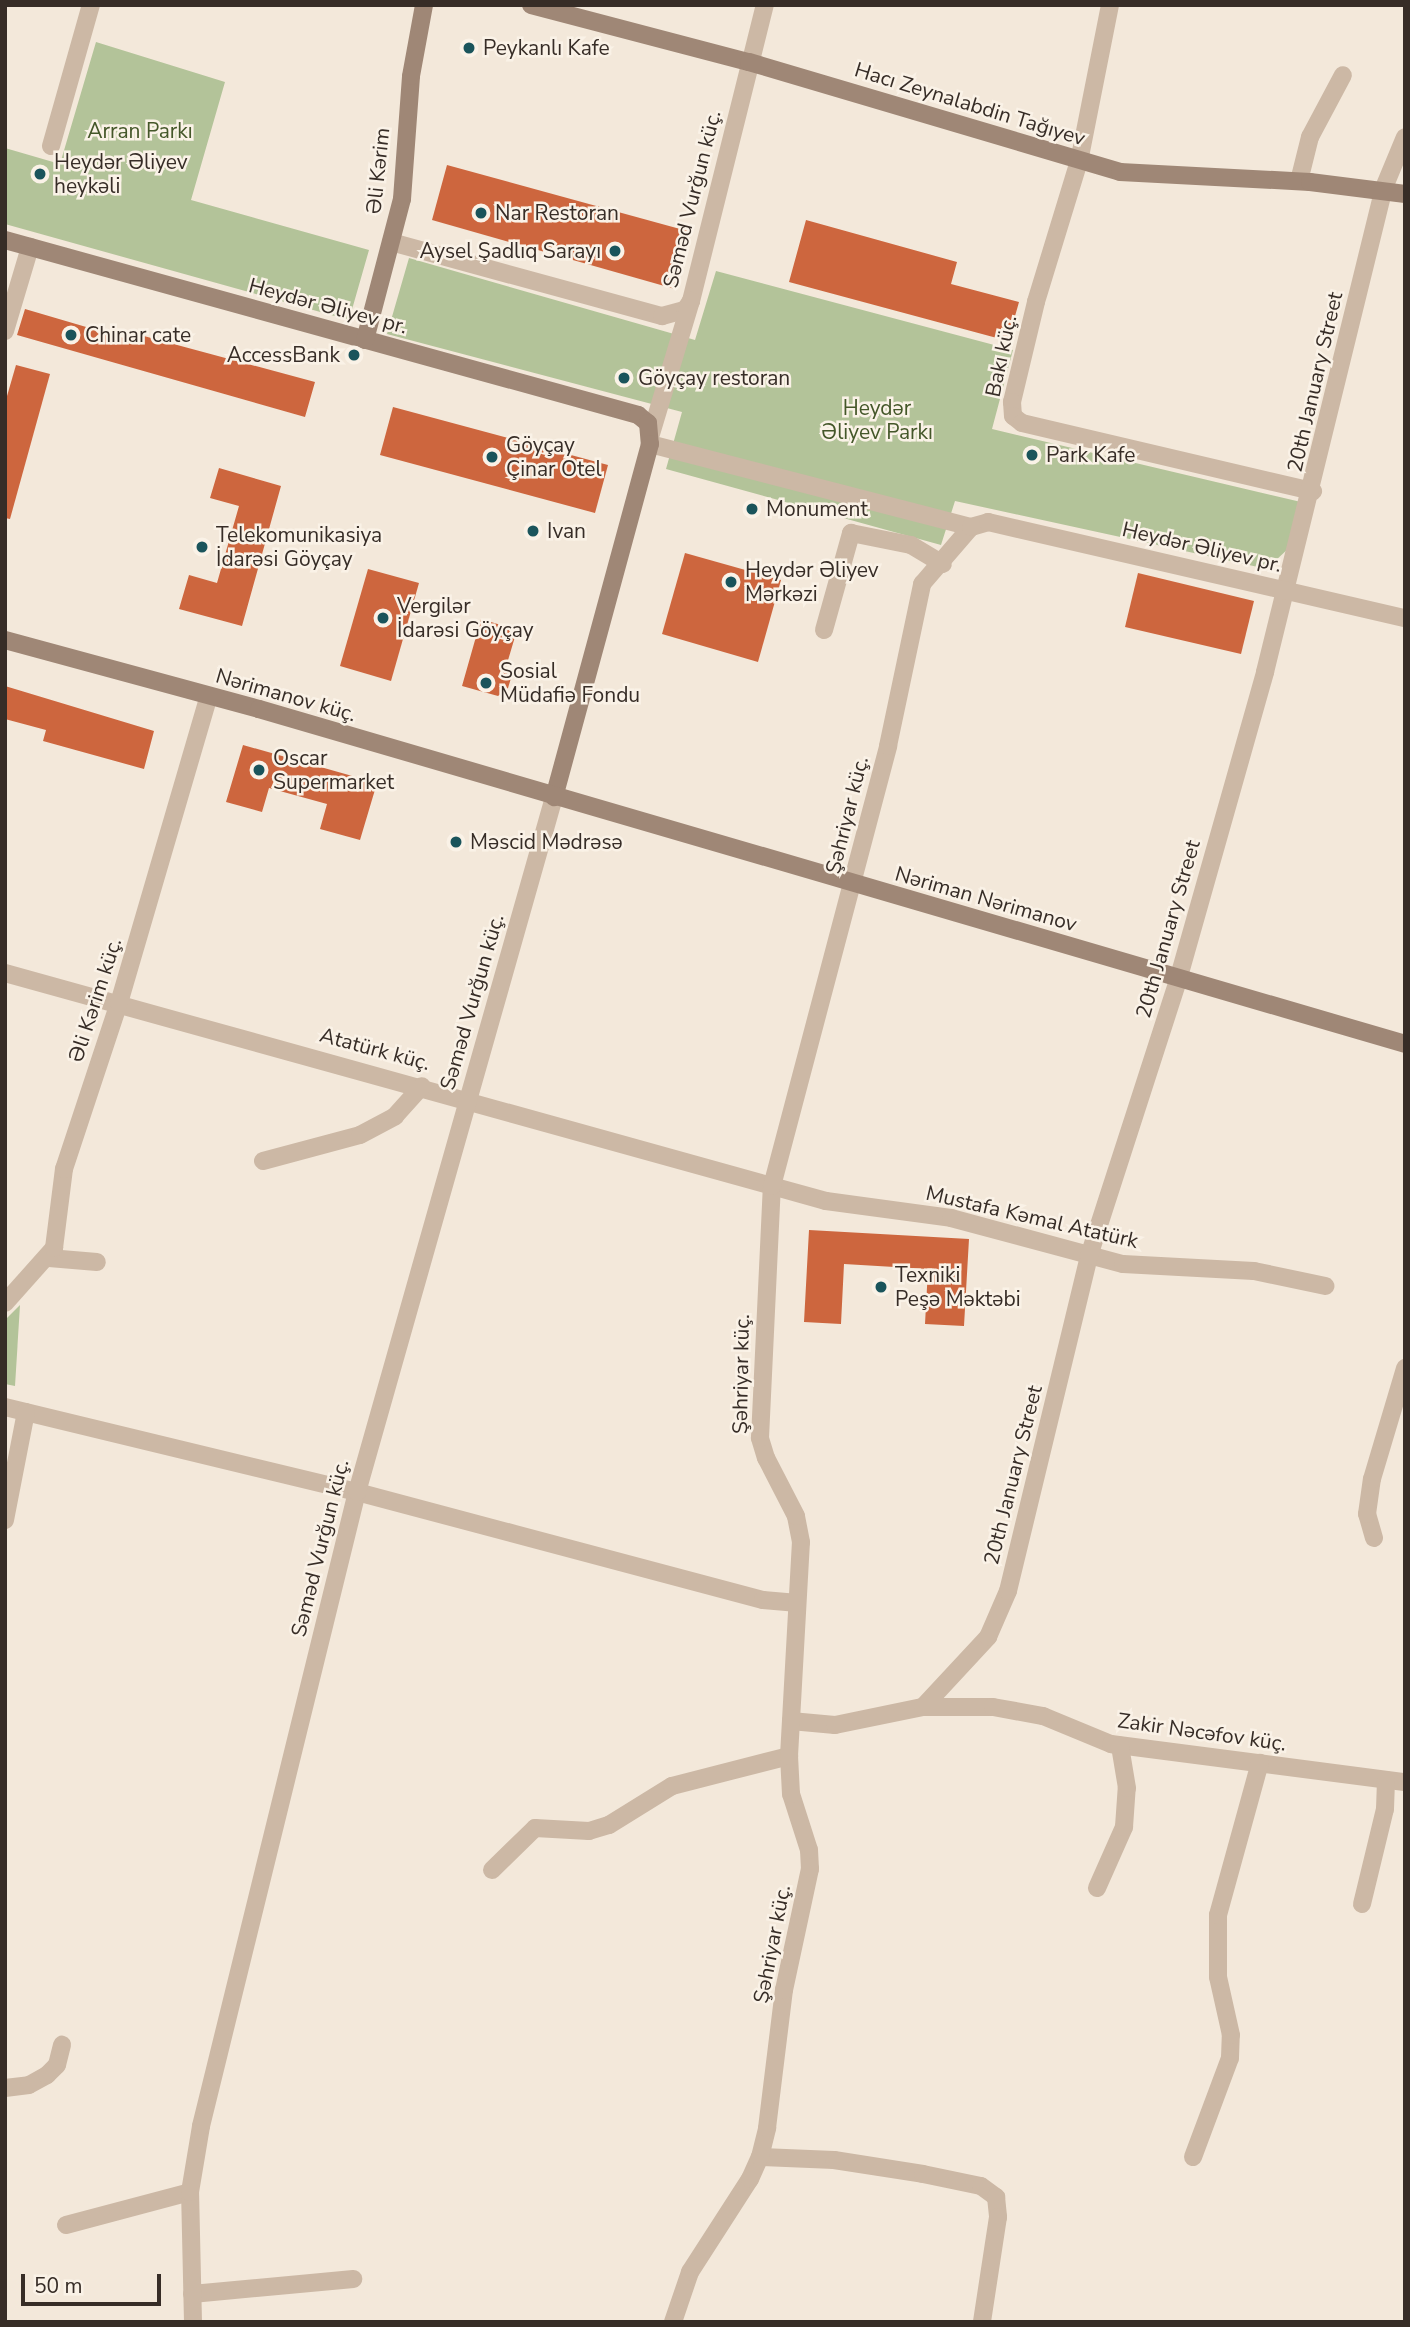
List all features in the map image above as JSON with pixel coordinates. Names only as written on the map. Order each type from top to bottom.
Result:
[{"type":"main road","name":"Əli Kərim","points":[[365,340],[402,199],[411,76],[424,5]]},
{"type":"main road","name":"Hacı Zeynalabdin Tağıyev","points":[[531,5],[749,62],[1079,160],[1155,176],[1299,181],[1405,194]]},
{"type":"main road","name":"Heydər Əliyev pr.","points":[[5,240],[638,415],[648,423],[651,439]]},
{"type":"main road","points":[[554,797],[651,439]]},
{"type":"main road","name":"Nərimanov küç.","points":[[5,640],[209,696],[554,797]]},
{"type":"main road","name":"Nəriman Nərimanov","points":[[554,797],[1405,1044]]},
{"type":"street","points":[[51,146],[91,5]]},
{"type":"street","name":"Səməd Vurğun küç.","points":[[391,242],[662,316],[685,310],[691,301],[765,5]]},
{"type":"street","name":"Bakı küç.","points":[[1110,5],[1079,160],[1036,302],[1012,402],[1013,416],[1022,424],[1313,491]]},
{"type":"street","points":[[1299,181],[1310,137],[1343,75]]},
{"type":"street","name":"20th January Street","points":[[923,1707],[988,1637],[1008,1591],[1089,1256],[1178,980],[1288,591],[1383,190],[1405,137]]},
{"type":"street","points":[[5,331],[30,247]]},
{"type":"street","points":[[651,439],[691,301]]},
{"type":"street","name":"Heydər Əliyev pr.","points":[[651,439],[979,525],[1405,618]]},
{"type":"street","name":"Şəhriyar küç.","points":[[673,2322],[690,2272],[750,2179],[760,2157],[767,2128],[784,1990],[810,1869],[809,1850],[791,1794],[789,1756],[795,1603],[803,1569],[798,1529],[760,1438],[772,1186],[888,747],[922,584],[979,525]]},
{"type":"street","points":[[824,630],[850,533],[911,545],[943,564]]},
{"type":"street","name":"Əli Kərim küç.","points":[[49,1258],[64,1169],[120,1003],[209,696]]},
{"type":"street","name":"Səməd Vurğun küç.","points":[[192,2322],[190,2192],[201,2126],[356,1492],[554,797]]},
{"type":"street","name":"Atatürk küç.","points":[[5,973],[468,1098],[772,1186]]},
{"type":"street","points":[[263,1161],[360,1135],[408,1106],[422,1086]]},
{"type":"street","name":"Mustafa Kəmal Atatürk","points":[[772,1186],[826,1201],[951,1218],[1123,1264],[1281,1275],[1325,1286]]},
{"type":"street","points":[[5,1303],[49,1258],[97,1262]]},
{"type":"street","points":[[1374,1538],[1367,1514],[1372,1479],[1405,1368]]},
{"type":"street","points":[[5,1406],[356,1492],[763,1600],[795,1603]]},
{"type":"street","points":[[5,1520],[26,1412]]},
{"type":"street","name":"Zakir Nəcəfov küç.","points":[[791,1721],[862,1722],[923,1707],[993,1707],[1043,1716],[1120,1746],[1405,1782]]},
{"type":"street","points":[[1097,1888],[1124,1827],[1127,1788],[1120,1746]]},
{"type":"street","points":[[492,1870],[535,1828],[589,1831],[610,1825],[673,1786],[722,1770],[789,1756]]},
{"type":"street","points":[[1193,2157],[1230,2059],[1231,2035],[1218,1977],[1218,1914],[1260,1762]]},
{"type":"street","points":[[1362,1904],[1385,1809],[1386,1780]]},
{"type":"street","points":[[5,2088],[29,2085],[47,2075],[57,2065],[62,2045]]},
{"type":"street","points":[[760,2157],[834,2160],[958,2181],[996,2197],[998,2217],[982,2322]]},
{"type":"street","points":[[66,2225],[190,2192]]},
{"type":"street","points":[[192,2294],[353,2279]]},
{"type":"green space","name":"Arran Parkı","points":[[96,42],[225,82],[191,200],[369,250],[349,320],[5,224],[5,148],[60,164]]},
{"type":"green space","name":"Heydər Əliyev Parkı","points":[[409,258],[695,340],[716,271],[1013,350],[992,429],[1301,502],[1290,547],[1274,562],[1258,567],[955,501],[941,545],[666,469],[682,412],[387,334]]},
{"type":"green space","points":[[20,1305],[15,1386],[5,1384],[5,1320]]},
{"type":"building","points":[[447,165],[691,232],[675,289],[432,220]]},
{"type":"building","points":[[806,220],[957,262],[951,284],[1019,302],[1008,341],[789,282]]},
{"type":"building","points":[[25,309],[127,339],[129,332],[315,382],[305,417],[17,335]]},
{"type":"building","points":[[16,365],[50,374],[10,519],[5,518],[5,403]]},
{"type":"building","points":[[393,407],[608,465],[595,513],[380,455]]},
{"type":"building","points":[[219,468],[281,486],[242,626],[179,609],[189,575],[217,583],[239,506],[210,498]]},
{"type":"building","points":[[685,553],[781,580],[758,662],[662,634]]},
{"type":"building","points":[[368,569],[419,583],[391,681],[340,666]]},
{"type":"building","points":[[1138,573],[1254,601],[1241,654],[1125,627]]},
{"type":"building","points":[[481,619],[517,630],[506,667],[512,675],[508,688],[498,696],[462,686]]},
{"type":"building","points":[[5,686],[154,731],[144,769],[43,741],[46,730],[5,719]]},
{"type":"building","points":[[243,745],[377,783],[360,840],[320,829],[327,804],[269,788],[262,812],[226,802]]},
{"type":"building","points":[[809,1230],[969,1239],[964,1326],[925,1324],[928,1269],[844,1264],[841,1324],[804,1322]]},
{"type":"place","name":"Peykanlı Kafe","points":[[469,48]]},
{"type":"place","name":"Heydər Əliyev heykəli","points":[[40,174]]},
{"type":"place","name":"Nar Restoran","points":[[481,213]]},
{"type":"place","name":"Aysel Şadlıq Sarayı","points":[[615,251]]},
{"type":"place","name":"Chinar cate","points":[[71,335]]},
{"type":"place","name":"AccessBank","points":[[354,355]]},
{"type":"place","name":"Göyçay restoran","points":[[624,378]]},
{"type":"place","name":"Park Kafe","points":[[1032,455]]},
{"type":"place","name":"Göyçay Çinar Otel","points":[[492,457]]},
{"type":"place","name":"Monument","points":[[752,509]]},
{"type":"place","name":"Ivan","points":[[533,531]]},
{"type":"place","name":"Telekomunikasiya İdarəsi Göyçay","points":[[202,547]]},
{"type":"place","name":"Heydər Əliyev Mərkəzi","points":[[731,582]]},
{"type":"place","name":"Vergilər İdarəsi Göyçay","points":[[383,618]]},
{"type":"place","name":"Sosial Müdafiə Fondu","points":[[486,683]]},
{"type":"place","name":"Oscar Supermarket","points":[[259,770]]},
{"type":"place","name":"Məscid Mədrəsə","points":[[456,842]]},
{"type":"place","name":"Texniki Peşə Məktəbi","points":[[881,1287]]}]
